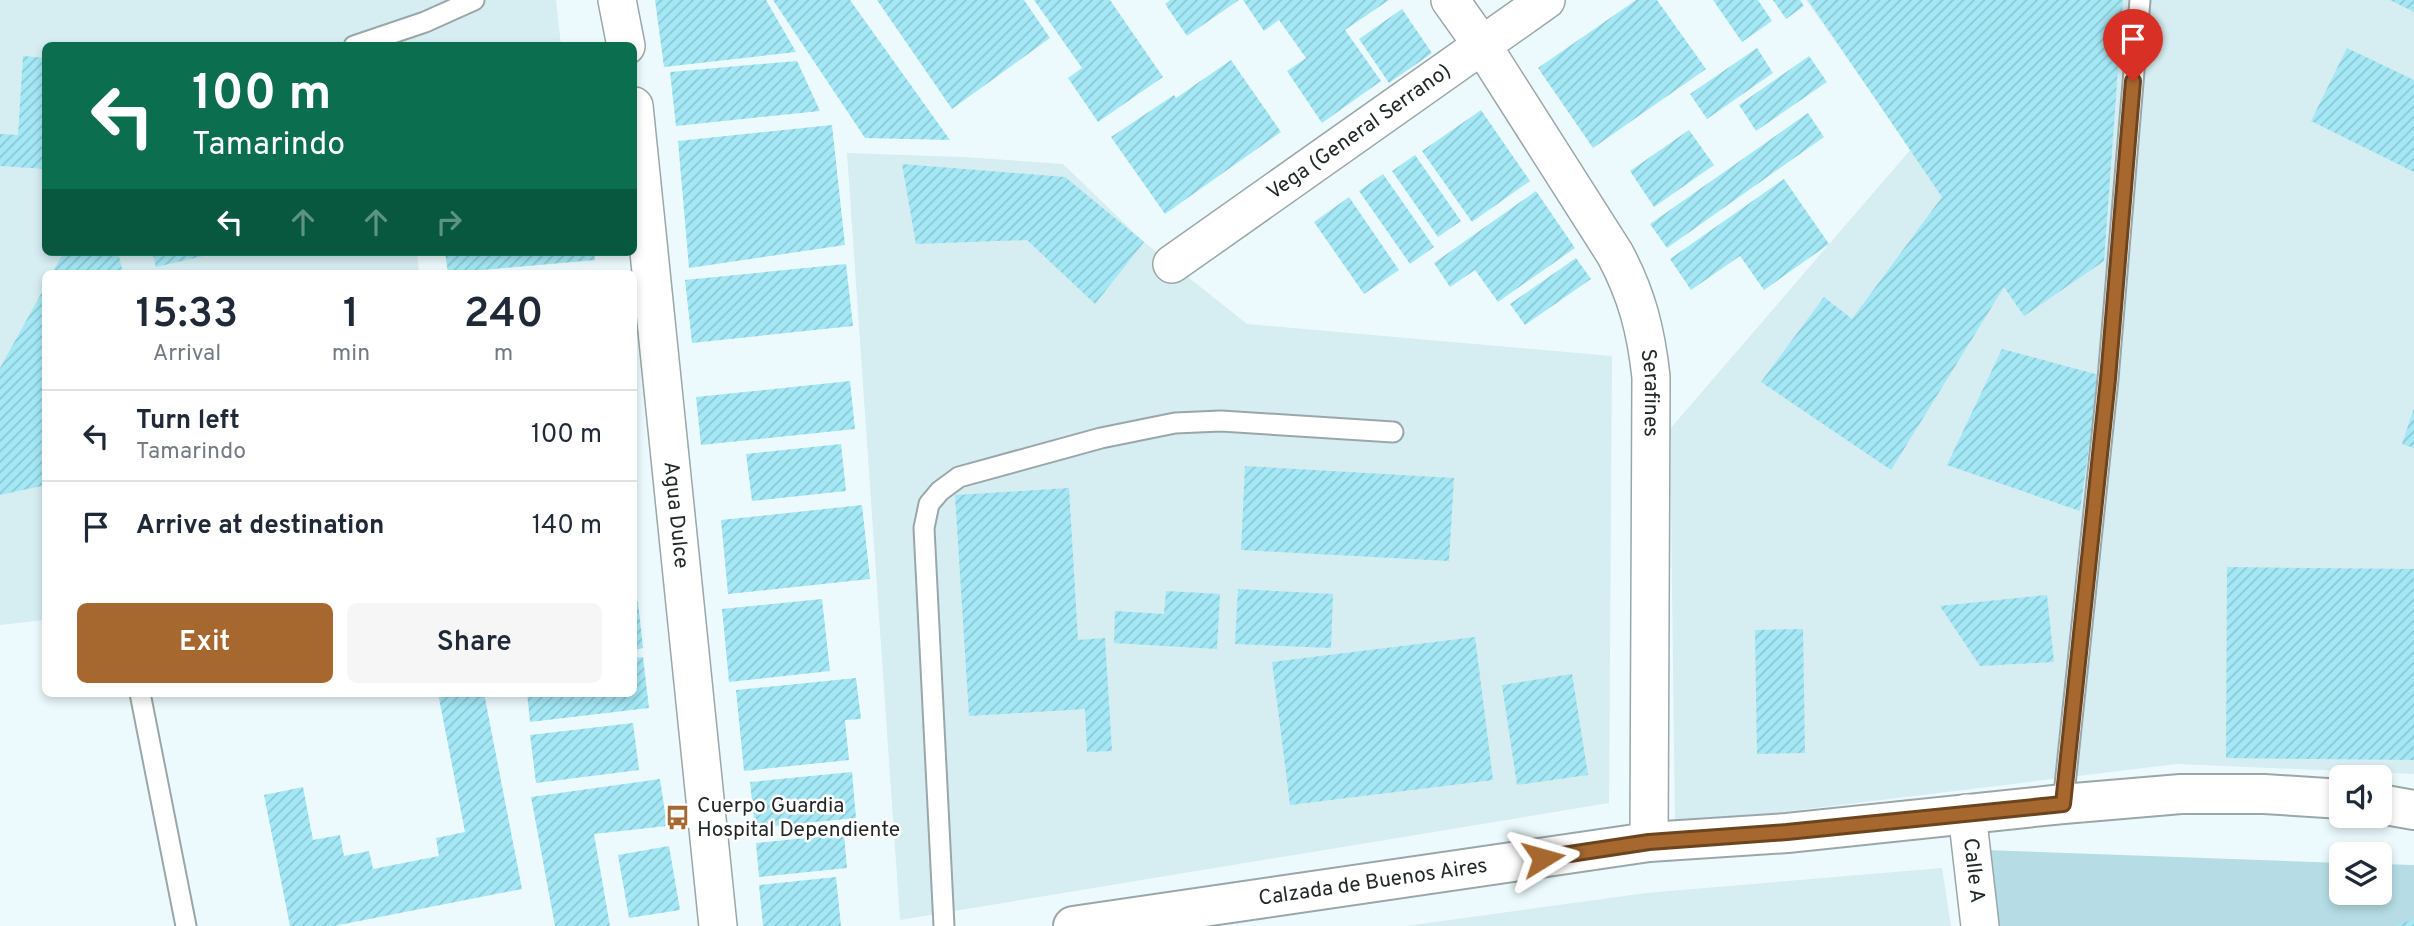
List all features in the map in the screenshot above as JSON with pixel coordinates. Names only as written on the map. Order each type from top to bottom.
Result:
[{"type":"street","points":[[617,0],[625,42]]},
{"type":"street","name":"Serafines","points":[[1450,0],[1482,45],[1615,254],[1631,283],[1648,345],[1651,377],[1649,842]]},
{"type":"street","name":"Vega (General Serrano)","points":[[1172,264],[1546,0]]},
{"type":"street","name":"Agua Dulce","points":[[637,135],[718,926]]},
{"type":"street","name":"Calzada de Buenos Aires","points":[[1073,926],[1649,842],[1787,832],[2181,794],[2264,794],[2329,798]]},
{"type":"street","points":[[2392,806],[2414,810]]},
{"type":"street","name":"Calle A","points":[[1967,813],[1980,926]]},
{"type":"lane","points":[[366,42],[425,22],[474,0]]},
{"type":"lane","points":[[2063,804],[2108,379],[2140,0]]},
{"type":"lane","points":[[944,926],[924,528],[929,504],[940,491],[959,477],[986,468],[1101,438],[1175,423],[1221,421],[1393,432]]},
{"type":"lane","points":[[142,697],[186,926]]},
{"type":"shaded area","points":[[0,0],[556,0],[561,42],[42,42],[42,256],[417,256],[419,270],[42,270],[42,620],[0,625]]},
{"type":"shaded area","points":[[1806,0],[2414,0],[2414,774],[2392,773],[2392,765],[2329,765],[2329,770],[2177,764],[1675,825],[1670,429],[1911,149]]},
{"type":"shaded area","points":[[847,153],[1063,164],[1144,242],[1247,324],[1612,356],[1609,803],[900,920]]},
{"type":"shaded area","points":[[1985,850],[2329,863],[2329,905],[2392,905],[2392,864],[2414,865],[2414,926],[1996,926]]},
{"type":"shaded area","points":[[1942,868],[1951,926],[1406,926],[1646,893]]},
{"type":"building","points":[[655,0],[766,0],[796,52],[664,67]]},
{"type":"building","points":[[773,0],[850,0],[950,140],[865,138]]},
{"type":"building","points":[[877,0],[1024,0],[1050,38],[952,109]]},
{"type":"building","points":[[1034,0],[1110,0],[1163,77],[1098,122],[1068,78],[1082,68]]},
{"type":"building","points":[[1170,0],[1239,0],[1187,36],[1165,4]]},
{"type":"building","points":[[1243,0],[1389,0],[1345,30],[1381,81],[1322,123],[1287,71],[1306,58],[1279,20],[1264,31]]},
{"type":"building","points":[[1636,0],[1657,0],[1706,69],[1593,148],[1538,68]]},
{"type":"building","points":[[1713,0],[1758,0],[1772,21],[1742,42]]},
{"type":"building","points":[[1773,0],[1800,0],[1804,6],[1786,19]]},
{"type":"building","points":[[1808,0],[2123,0],[2104,261],[2024,316],[2004,287],[1891,470],[1761,382],[1824,297],[1852,319],[1942,197]]},
{"type":"building","points":[[2390,0],[2414,0],[2414,12]]},
{"type":"building","points":[[1402,9],[1432,53],[1389,83],[1359,39]]},
{"type":"building","points":[[1757,48],[1773,73],[1707,119],[1690,94]]},
{"type":"building","points":[[2347,48],[2414,80],[2414,172],[2311,121]]},
{"type":"building","points":[[23,56],[42,58],[42,169],[0,166],[0,134],[18,135]]},
{"type":"building","points":[[1809,56],[1827,82],[1756,131],[1739,105]]},
{"type":"building","points":[[1231,60],[1281,132],[1165,214],[1111,137],[1174,95],[1176,98]]},
{"type":"building","points":[[797,61],[820,111],[676,126],[670,72]]},
{"type":"building","points":[[1481,110],[1530,181],[1472,222],[1422,151]]},
{"type":"building","points":[[1808,113],[1824,137],[1667,248],[1650,224]]},
{"type":"building","points":[[832,125],[845,245],[689,268],[678,141]]},
{"type":"building","points":[[1689,130],[1714,165],[1654,207],[1630,171]]},
{"type":"building","points":[[1415,155],[1461,221],[1438,237],[1392,171]]},
{"type":"building","points":[[902,164],[1065,177],[1144,242],[1095,304],[1027,240],[916,244]]},
{"type":"building","points":[[1383,174],[1434,247],[1410,264],[1359,191]]},
{"type":"building","points":[[1784,179],[1829,244],[1764,290],[1740,256],[1691,290],[1670,259]]},
{"type":"building","points":[[1536,191],[1575,248],[1498,302],[1475,270],[1450,287],[1434,263]]},
{"type":"building","points":[[1349,197],[1399,270],[1364,294],[1314,222]]},
{"type":"building","points":[[62,256],[119,256],[122,270],[54,270]]},
{"type":"building","points":[[153,256],[203,256],[156,267]]},
{"type":"building","points":[[446,256],[594,256],[595,260],[482,270],[448,270]]},
{"type":"building","points":[[1576,258],[1591,279],[1525,325],[1510,304]]},
{"type":"building","points":[[846,264],[853,326],[692,343],[685,280]]},
{"type":"building","points":[[42,292],[42,486],[0,495],[0,368]]},
{"type":"building","points":[[2002,349],[2099,375],[2080,511],[1947,465]]},
{"type":"building","points":[[850,381],[855,429],[701,445],[696,397]]},
{"type":"building","points":[[2414,408],[2414,448],[2402,444]]},
{"type":"building","points":[[841,444],[846,491],[752,501],[746,454]]},
{"type":"building","points":[[1245,466],[1454,478],[1449,561],[1241,550]]},
{"type":"building","points":[[1069,488],[1078,640],[1105,638],[1112,751],[1087,752],[1085,709],[969,716],[955,495]]},
{"type":"building","points":[[862,505],[870,579],[728,594],[721,520]]},
{"type":"building","points":[[2227,567],[2414,569],[2414,760],[2226,758]]},
{"type":"building","points":[[1238,589],[1333,594],[1331,648],[1235,644]]},
{"type":"building","points":[[1166,591],[1220,594],[1217,649],[1114,643],[1115,611],[1164,614]]},
{"type":"building","points":[[2047,595],[2054,662],[1980,666],[1940,606]]},
{"type":"building","points":[[822,599],[830,671],[729,682],[722,609]]},
{"type":"building","points":[[637,602],[638,602],[643,648],[637,649]]},
{"type":"building","points":[[1803,629],[1805,753],[1757,754],[1755,630]]},
{"type":"building","points":[[1475,637],[1493,780],[1290,805],[1272,662]]},
{"type":"building","points":[[643,657],[649,708],[530,722],[527,697],[637,697],[637,658]]},
{"type":"building","points":[[1572,674],[1588,775],[1517,785],[1502,685]]},
{"type":"building","points":[[856,678],[861,719],[845,720],[849,760],[744,771],[736,690]]},
{"type":"building","points":[[439,697],[485,697],[522,889],[334,926],[290,926],[264,795],[303,787],[313,840],[340,835],[344,856],[369,851],[373,869],[439,856],[436,838],[465,832]]},
{"type":"building","points":[[633,723],[639,770],[536,783],[530,735]]},
{"type":"building","points":[[852,772],[856,818],[755,828],[750,782]]},
{"type":"building","points":[[660,779],[667,826],[594,834],[610,926],[555,926],[531,797]]},
{"type":"building","points":[[844,834],[847,868],[759,877],[756,843]]},
{"type":"building","points":[[669,846],[680,910],[629,918],[618,855]]},
{"type":"building","points":[[836,877],[841,926],[763,926],[759,885]]},
{"type":"building","points":[[2414,919],[2414,926],[2395,926]]},
{"type":"place","name":"Cuerpo Guardia Hospital Dependiente","points":[[677,818]]},
{"type":"route","points":[[1543,858],[1649,842],[1787,832],[2063,804],[2108,379],[2133,81]]}]
